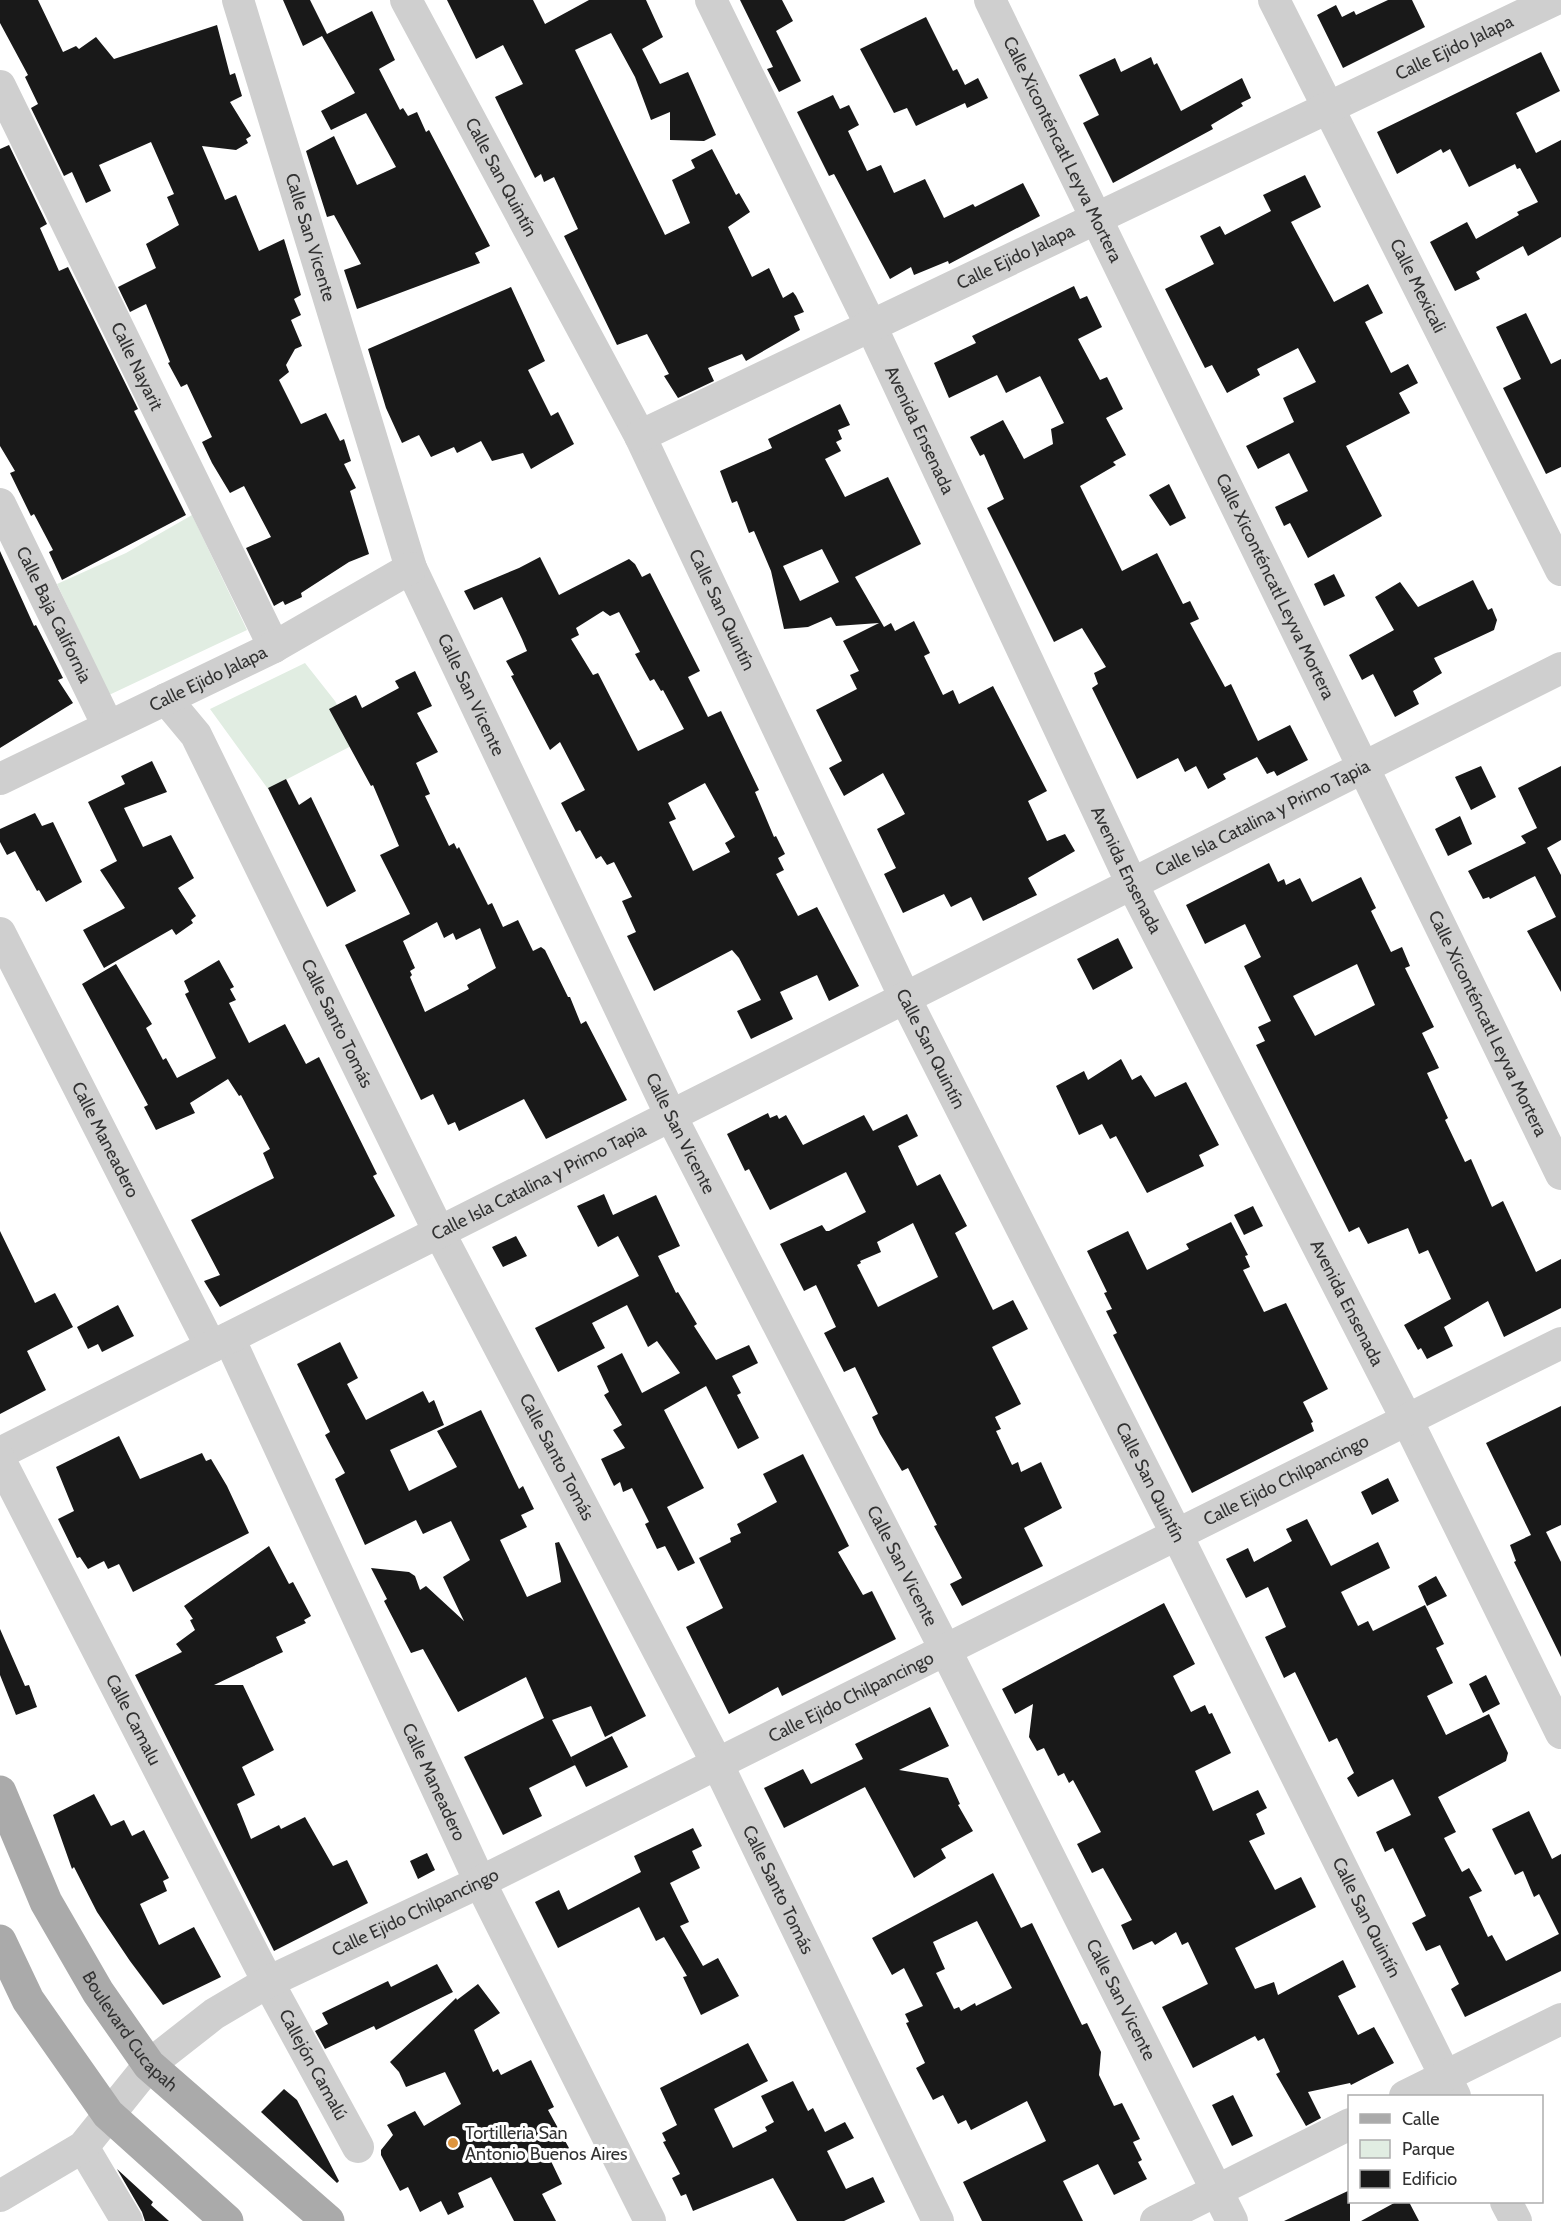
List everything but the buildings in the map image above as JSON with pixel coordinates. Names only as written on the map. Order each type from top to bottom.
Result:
[{"type":"main road","name":"Boulevard Cucapah","points":[[0,1792],[46,1902],[98,1992],[149,2065],[328,2221]]},
{"type":"main road","points":[[0,1941],[28,2000],[108,2114],[227,2221]]},
{"type":"street","name":"Calle San Vicente","points":[[238,0],[411,568],[671,1116],[946,1651],[1232,2221]]},
{"type":"street","name":"Calle San Quintín","points":[[406,0],[640,436],[905,998],[1177,1535],[1450,2087]]},
{"type":"street","name":"Avenida Ensenada","points":[[711,0],[871,326],[1132,884],[1407,1420],[1561,1733]]},
{"type":"street","name":"Calle Xiconténcatl Leyva Mortera","points":[[990,0],[1561,1174]]},
{"type":"street","name":"Calle Mexicali","points":[[1274,0],[1561,570]]},
{"type":"street","name":"Calle Ejido Jalapa","points":[[640,436],[1554,0]]},
{"type":"street","name":"Calle Nayarit","points":[[0,86],[274,647]]},
{"type":"street","name":"Calle Baja California","points":[[0,504],[108,726]]},
{"type":"street","name":"Calle Ejido Jalapa","points":[[0,778],[274,647],[411,568]]},
{"type":"street","name":"Calle Isla Catalina y Primo Tapia","points":[[0,1453],[1561,668]]},
{"type":"street","name":"Calle Santo Tomás","points":[[166,699],[196,735],[439,1232],[717,1763],[938,2221]]},
{"type":"street","name":"Calle Maneadero","points":[[0,933],[220,1343],[480,1882],[650,2221]]},
{"type":"street","name":"Calle Ejido Chilpancingo","points":[[83,2147],[149,2065],[214,2014],[267,1982],[480,1882],[1561,1343]]},
{"type":"street","name":"Calle Camalu","points":[[0,1460],[267,1982]]},
{"type":"street","name":"Callejón Camalú","points":[[267,1982],[358,2147]]},
{"type":"street","points":[[1414,2095],[1450,2087],[1561,2019]]},
{"type":"street","points":[[1156,2221],[1348,2125]]},
{"type":"street","points":[[0,2196],[83,2147],[127,2221]]},
{"type":"street","points":[[1507,2203],[1516,2221]]},
{"type":"green space","points":[[192,515],[247,630],[109,695],[57,584],[126,553]]},
{"type":"green space","points":[[305,663],[335,701],[357,743],[268,789],[210,709]]},
{"type":"place","name":"Tortilleria San Antonio Buenos Aires","points":[[453,2143]]}]
